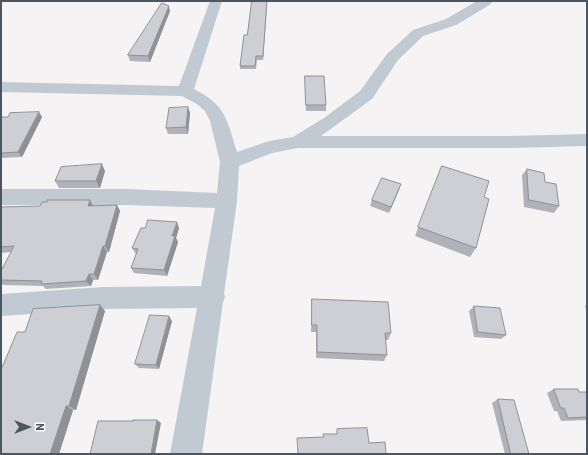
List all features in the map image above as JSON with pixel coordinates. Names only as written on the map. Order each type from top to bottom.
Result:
[{"type":"street","points":[[185,91],[216,1]]},
{"type":"street","points":[[298,142],[330,122],[366,95],[392,57],[418,33],[451,22],[486,1]]},
{"type":"street","points":[[1,87],[185,91],[203,100],[212,108],[219,121],[230,162],[227,201],[213,297],[186,454]]},
{"type":"street","points":[[230,162],[269,147],[298,142],[501,142],[587,140]]},
{"type":"street","points":[[1,197],[127,197],[227,201]]},
{"type":"street","points":[[1,305],[103,298],[213,297]]},
{"type":"building","points":[[252,1],[267,1],[263,56],[256,56],[255,66],[240,66],[244,35],[247,35]]},
{"type":"building","points":[[162,3],[169,6],[148,56],[128,55]]},
{"type":"building","points":[[305,76],[324,76],[326,105],[306,105]]},
{"type":"building","points":[[188,107],[186,127],[166,128],[169,108]]},
{"type":"building","points":[[39,112],[18,152],[1,153],[1,117],[8,117],[10,113]]},
{"type":"building","points":[[102,164],[96,181],[55,181],[61,167]]},
{"type":"building","points":[[442,166],[489,181],[484,197],[489,199],[476,248],[418,227]]},
{"type":"building","points":[[527,169],[544,173],[545,182],[556,184],[559,206],[529,200]]},
{"type":"building","points":[[382,178],[401,184],[391,207],[372,200]]},
{"type":"building","points":[[47,200],[90,200],[88,206],[117,205],[105,246],[103,246],[94,274],[89,274],[86,281],[41,284],[42,281],[1,280],[1,271],[14,246],[1,247],[1,207],[40,206],[42,202],[47,202]]},
{"type":"building","points":[[148,220],[177,222],[172,236],[175,236],[164,270],[131,268],[138,249],[132,248],[141,228],[145,228]]},
{"type":"building","points":[[312,299],[388,302],[391,333],[385,333],[387,355],[317,352],[317,325],[312,325]]},
{"type":"building","points":[[100,305],[69,406],[66,406],[50,454],[1,454],[1,370],[17,332],[25,332],[33,309]]},
{"type":"building","points":[[474,306],[500,308],[506,335],[478,332]]},
{"type":"building","points":[[150,315],[169,316],[156,365],[135,364]]},
{"type":"building","points":[[554,389],[578,389],[579,392],[587,392],[587,417],[568,418],[564,408],[561,408]]},
{"type":"building","points":[[498,399],[514,400],[529,454],[511,454]]},
{"type":"building","points":[[157,420],[151,454],[90,454],[98,421]]},
{"type":"building","points":[[367,428],[369,443],[385,442],[386,454],[298,454],[297,438],[324,437],[323,434],[337,434],[337,429]]}]
